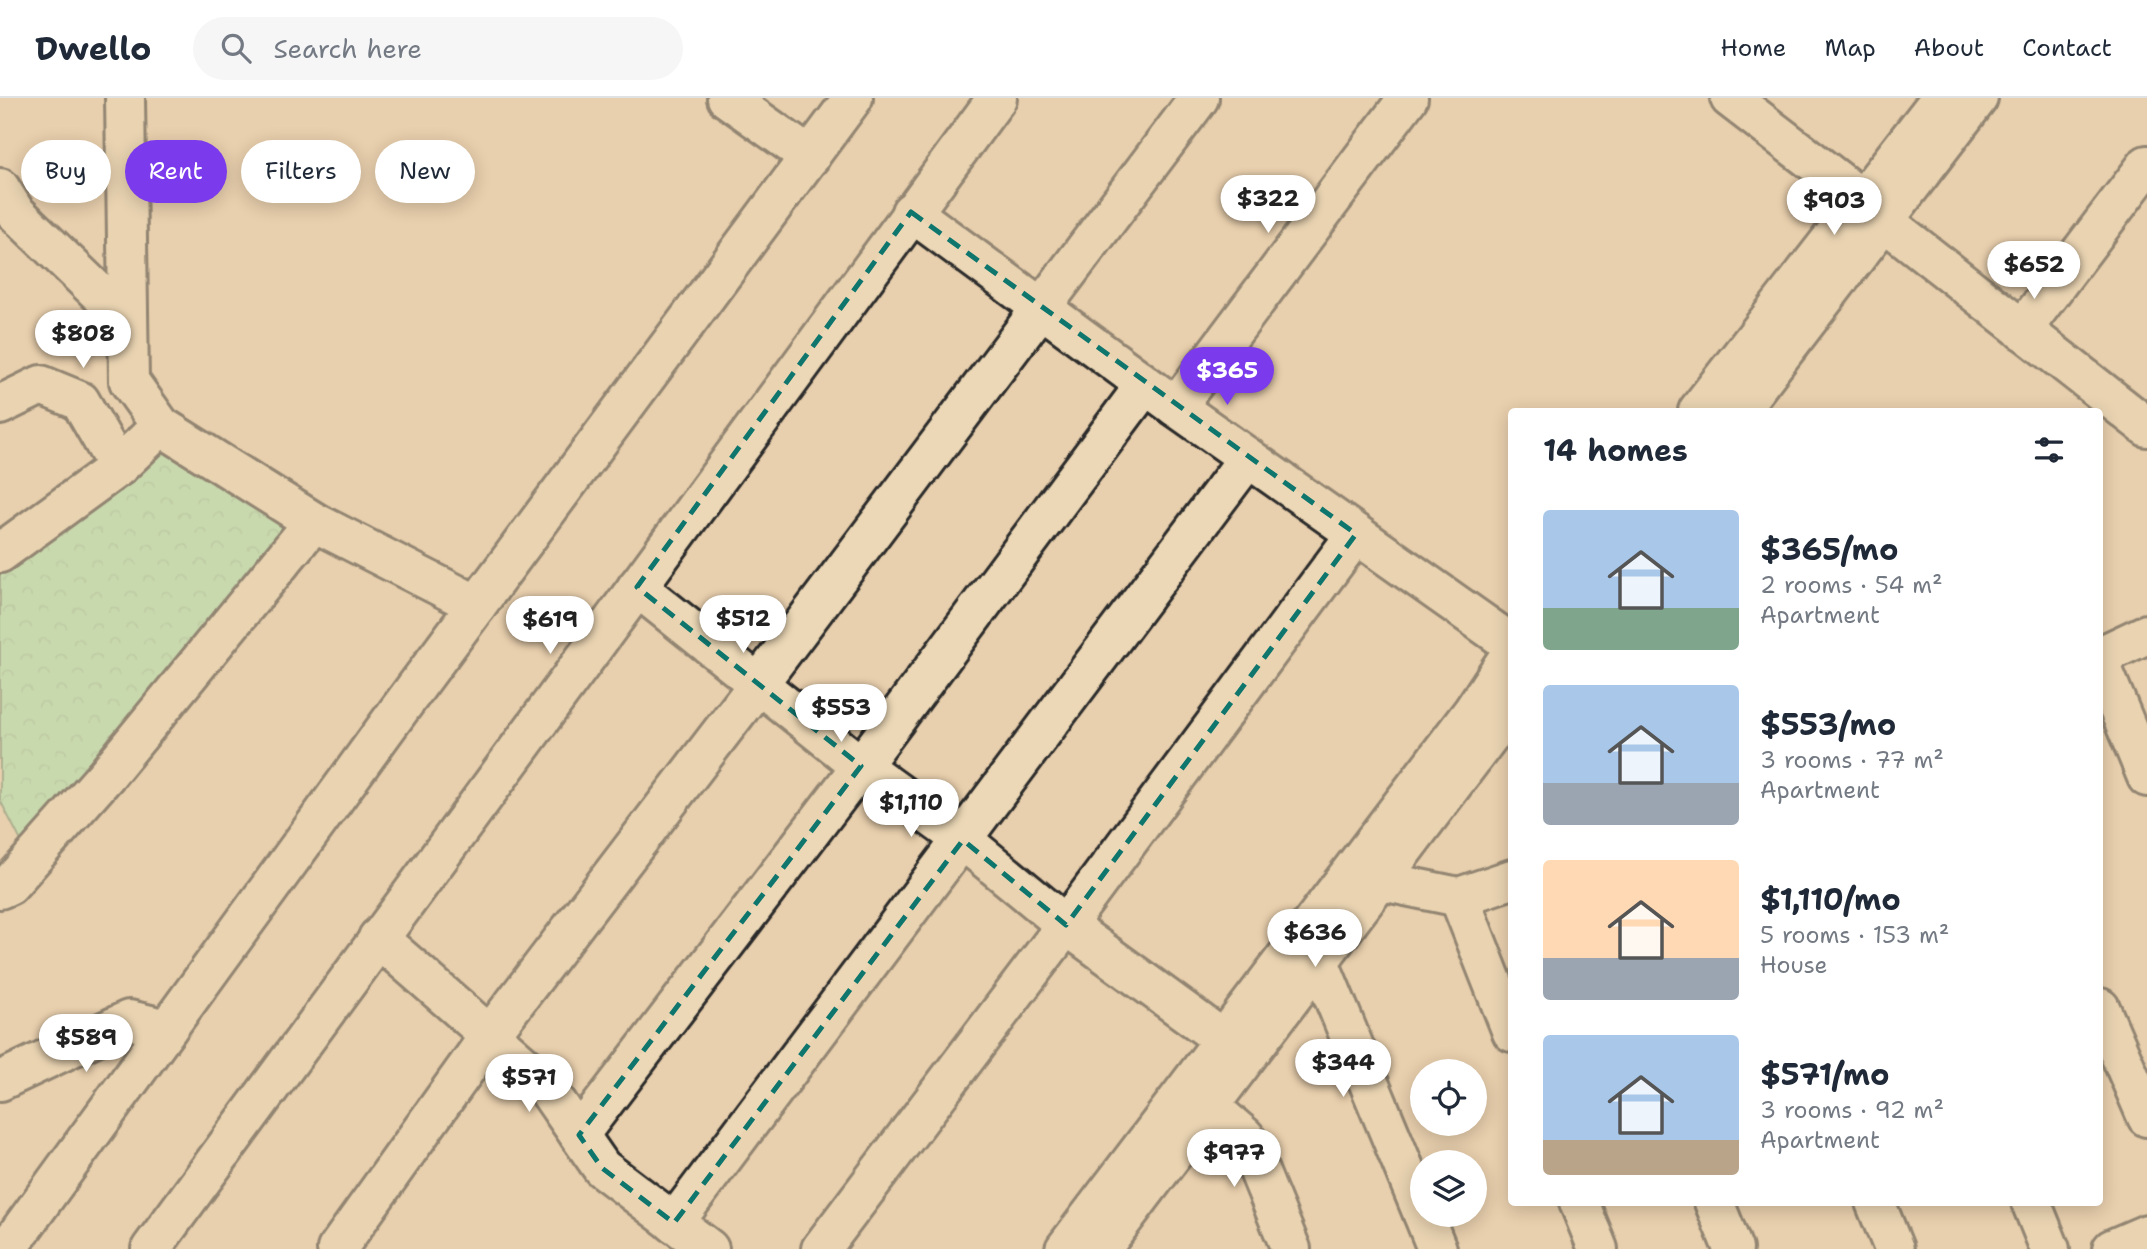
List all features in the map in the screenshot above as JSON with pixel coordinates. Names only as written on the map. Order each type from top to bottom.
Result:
[{"type":"street","points":[[125,98],[129,381],[161,426],[314,522],[477,605]]},
{"type":"street","points":[[727,98],[810,157]]},
{"type":"street","points":[[7,1249],[477,605],[853,98]]},
{"type":"street","points":[[155,1248],[378,938],[997,98]]},
{"type":"street","points":[[337,1249],[490,1035],[1199,98]]},
{"type":"street","points":[[1176,407],[1408,98]]},
{"type":"street","points":[[1730,98],[2022,330],[2142,413]]},
{"type":"street","points":[[1740,408],[1873,211],[1941,98]]},
{"type":"street","points":[[1702,408],[1873,211],[1978,98]]},
{"type":"street","points":[[2022,330],[2147,165]]},
{"type":"street","points":[[0,188],[15,212],[128,321]]},
{"type":"street","points":[[911,212],[1145,385],[1508,641]]},
{"type":"street","points":[[0,405],[41,385],[80,401],[118,467]]},
{"type":"street","points":[[579,1135],[861,766],[1145,385]]},
{"type":"street","points":[[0,553],[118,467],[161,426]]},
{"type":"street","points":[[674,1223],[1248,458]]},
{"type":"street","points":[[3,879],[108,773],[314,522]]},
{"type":"street","points":[[821,1249],[1356,534]]},
{"type":"street","points":[[637,587],[861,766],[963,841],[1066,925],[1224,1040]]},
{"type":"street","points":[[2103,655],[2147,634]]},
{"type":"street","points":[[1065,1249],[1473,711],[1508,658]]},
{"type":"street","points":[[2103,670],[2147,777]]},
{"type":"street","points":[[1101,1249],[1508,711]]},
{"type":"street","points":[[1381,881],[1459,897],[1508,880]]},
{"type":"street","points":[[1459,897],[1508,1022]]},
{"type":"street","points":[[378,938],[541,1080],[602,1168],[709,1249]]},
{"type":"street","points":[[1319,962],[1410,1182]]},
{"type":"street","points":[[2103,1016],[2147,1118]]},
{"type":"street","points":[[0,1082],[129,1020],[167,1029]]},
{"type":"street","points":[[1209,1106],[1245,1137],[1291,1249]]},
{"type":"street","points":[[1581,1206],[1598,1249]]},
{"type":"street","points":[[1716,1206],[1732,1249]]},
{"type":"street","points":[[1877,1206],[1894,1249]]},
{"type":"street","points":[[2033,1206],[2050,1249]]},
{"type":"street","points":[[1428,1227],[1437,1249]]},
{"type":"street","points":[[2112,1249],[2147,1234]]},
{"type":"highlighted area","points":[[911,212],[1356,534],[1066,925],[963,840],[674,1223],[602,1168],[579,1135],[861,766],[637,587]]},
{"type":"green space","points":[[163,448],[284,528],[86,778],[22,843],[0,800],[0,574]]}]
